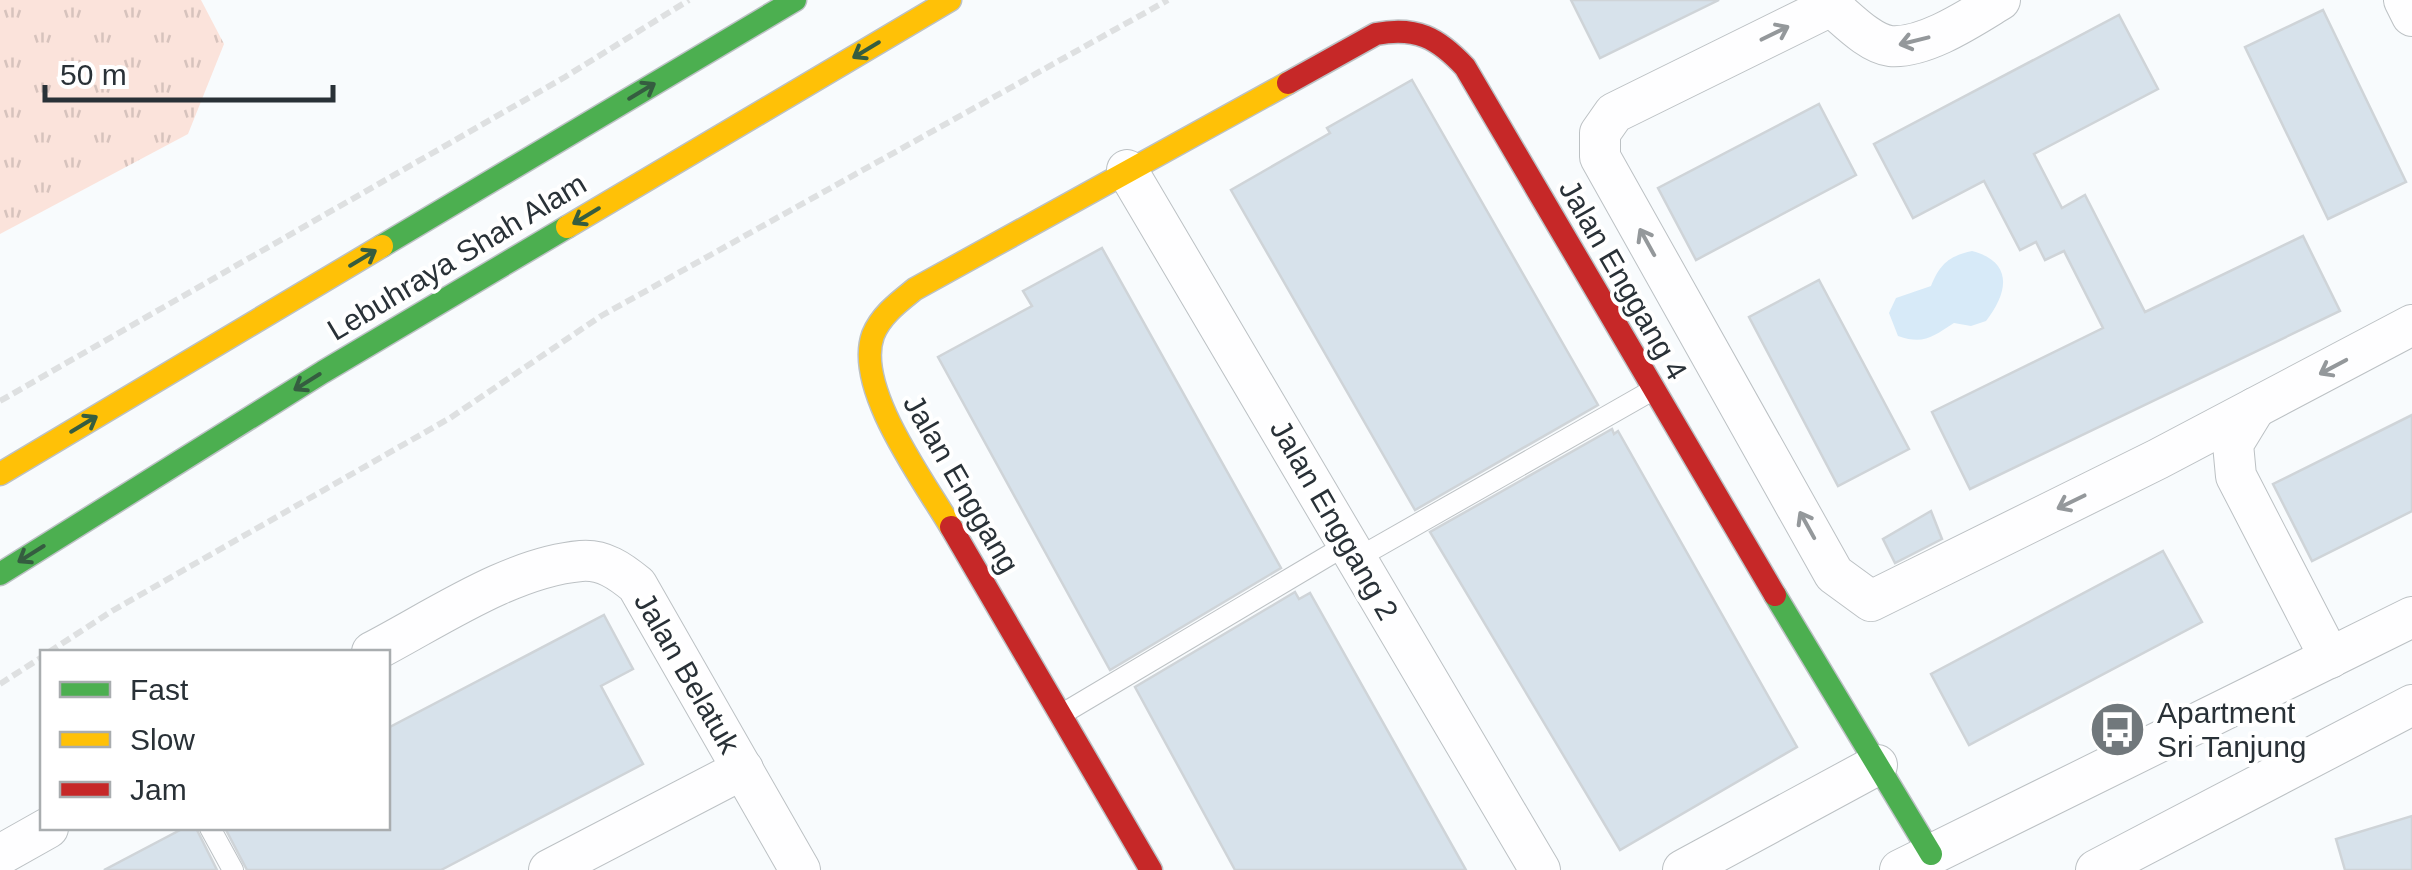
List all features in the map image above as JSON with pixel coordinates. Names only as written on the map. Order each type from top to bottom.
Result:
[{"type":"main road","name":"Lebuhraya Shah Alam","points":[[0,474],[795,0]]},
{"type":"main road","name":"Lebuhraya Shah Alam","points":[[0,574],[323,372],[950,0]]},
{"type":"main road","name":"Jalan Enggang 4","points":[[1128,170],[1376,34],[1400,28],[1425,32],[1447,47],[1466,67],[1652,390],[1877,765],[1916,862]]},
{"type":"main road","name":"Jalan Enggang","points":[[1128,170],[892,305],[876,324],[867,350],[870,379],[878,402],[1150,870]]},
{"type":"street","points":[[2000,0],[1954,28],[1912,43],[1890,46],[1872,38],[1832,3],[1614,113],[1600,134],[1600,157],[1834,574],[1871,601],[2158,459],[2412,325]]},
{"type":"street","points":[[2404,0],[2412,16]]},
{"type":"street","name":"Jalan Enggang 2","points":[[1128,170],[1540,870]]},
{"type":"street","points":[[2255,408],[2233,444],[2236,476],[2330,658]]},
{"type":"street","points":[[2158,459],[2199,460],[2236,476]]},
{"type":"street","name":"Jalan Belatuk","points":[[376,650],[520,575],[583,560],[615,567],[636,585],[800,870]]},
{"type":"street","points":[[1916,862],[2412,616]]},
{"type":"street","points":[[2096,870],[2157,855],[2412,705]]},
{"type":"street","points":[[1683,870],[1877,765]]},
{"type":"street","points":[[550,870],[743,768]]},
{"type":"street","points":[[0,854],[44,830]]},
{"type":"lane","points":[[1060,716],[1652,390]]},
{"type":"lane","points":[[211,830],[232,870]]},
{"type":"path","points":[[0,402],[564,77],[689,0]]},
{"type":"path","points":[[52,650],[450,418],[600,316],[1168,0]]},
{"type":"path","points":[[0,684],[40,658]]},
{"type":"green space","points":[[0,0],[201,0],[224,44],[188,134],[0,234]]},
{"type":"water","points":[[1972,251],[1995,263],[2003,280],[1999,300],[1986,321],[1971,326],[1954,323],[1921,340],[1898,336],[1889,313],[1896,298],[1931,286],[1946,262]]},
{"type":"building","points":[[1571,0],[1719,0],[1600,58]]},
{"type":"building","points":[[2323,10],[2406,182],[2328,219],[2245,47]]},
{"type":"building","points":[[2119,15],[2158,89],[2034,154],[2062,208],[2085,195],[2145,312],[2303,236],[2340,311],[1970,489],[1932,412],[2103,328],[2064,251],[2045,260],[2036,242],[2020,250],[1984,181],[1913,218],[1874,144]]},
{"type":"building","points":[[1412,80],[1598,405],[1415,510],[1231,190],[1330,133],[1327,128]]},
{"type":"building","points":[[1819,104],[1856,175],[1696,260],[1658,188]]},
{"type":"building","points":[[1102,248],[1281,568],[1110,670],[938,357],[1032,306],[1023,291]]},
{"type":"building","points":[[1819,280],[1909,449],[1838,486],[1749,317]]},
{"type":"building","points":[[2412,415],[2412,511],[2312,561],[2273,484]]},
{"type":"building","points":[[1612,429],[1614,434],[1618,431],[1797,747],[1620,850],[1430,532]]},
{"type":"building","points":[[1931,511],[1942,539],[1895,563],[1883,539]]},
{"type":"building","points":[[2163,551],[2202,622],[1969,745],[1931,674]]},
{"type":"building","points":[[1295,592],[1299,599],[1310,593],[1466,870],[1235,870],[1135,687]]},
{"type":"building","points":[[604,615],[633,669],[601,686],[643,764],[441,870],[247,870],[226,830],[390,830],[390,727]]},
{"type":"building","points":[[2412,816],[2412,870],[2345,870],[2336,839]]},
{"type":"building","points":[[180,830],[197,830],[217,870],[104,870]]},
{"type":"traffic: fast","points":[[382,246],[795,0]]},
{"type":"traffic: fast","points":[[0,574],[323,372],[567,227]]},
{"type":"traffic: fast","points":[[1775,595],[1931,854]]},
{"type":"traffic: slow","points":[[567,227],[950,0]]},
{"type":"traffic: slow","points":[[951,527],[895,434],[873,381],[870,357],[873,335],[881,321],[915,289],[1288,83]]},
{"type":"traffic: slow","points":[[0,474],[382,246]]},
{"type":"traffic: jam","points":[[1288,83],[1376,34],[1390,32],[1415,33],[1436,42],[1465,67],[1775,595]]},
{"type":"traffic: jam","points":[[951,527],[1151,870]]},
{"type":"place","name":"Apartment Sri Tanjung","points":[[2118,730]]}]
